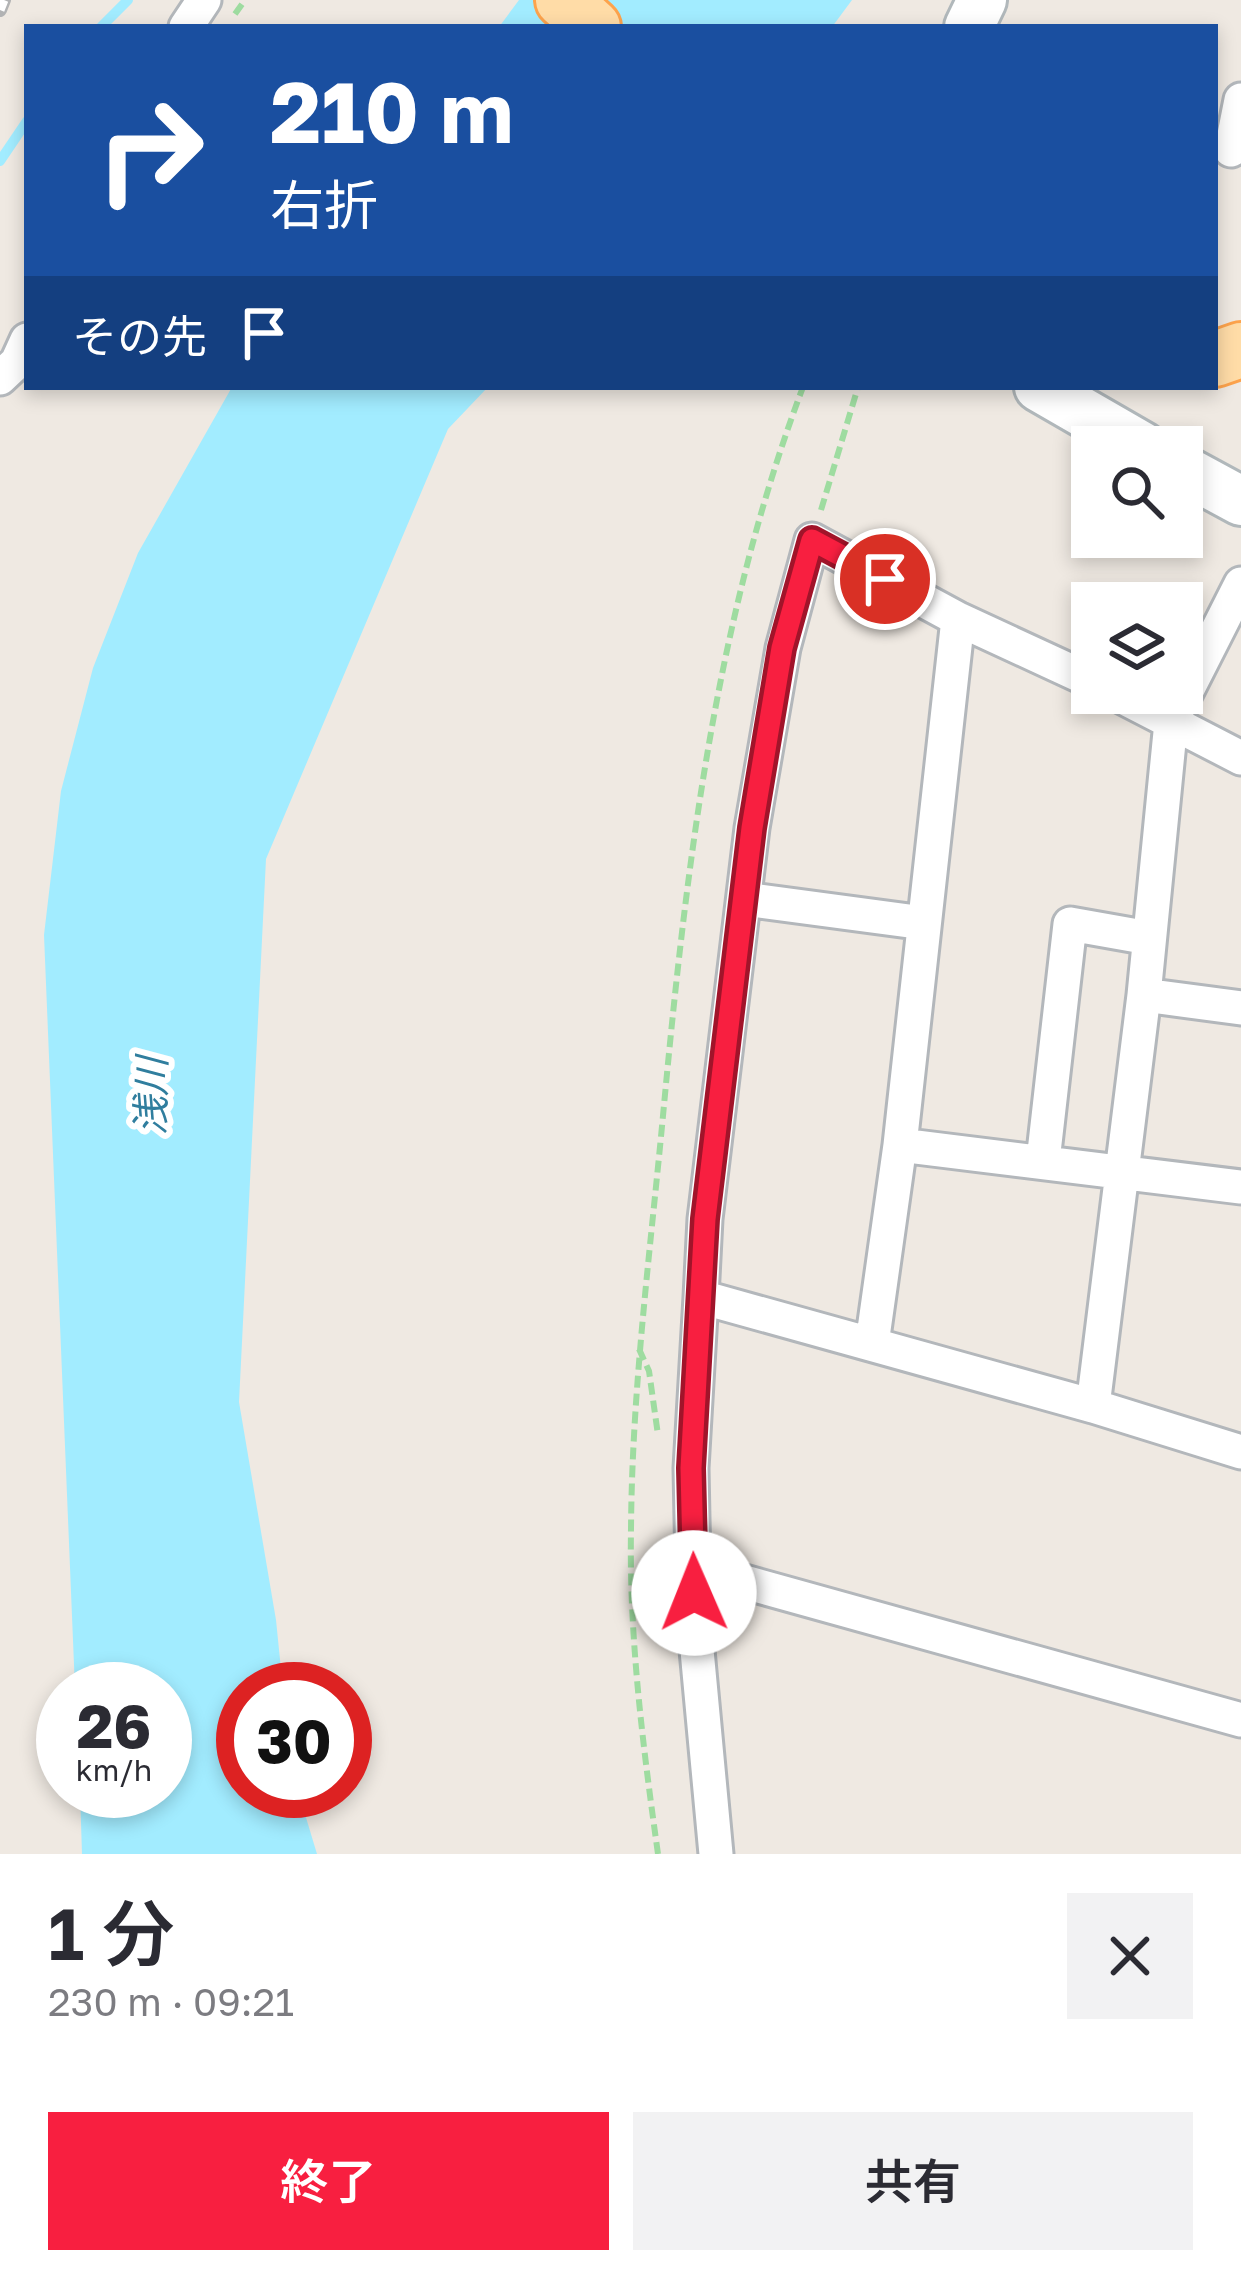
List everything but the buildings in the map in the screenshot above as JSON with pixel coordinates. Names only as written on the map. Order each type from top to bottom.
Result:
[{"type":"main road","points":[[562,0],[590,24]]},
{"type":"street","points":[[1229,150],[1241,100]]},
{"type":"street","points":[[0,378],[17,362],[24,347]]},
{"type":"street","points":[[1044,390],[1107,426]]},
{"type":"street","points":[[1203,480],[1241,501]]},
{"type":"street","points":[[716,1854],[694,1618],[691,1468],[705,1219],[752,828],[782,648],[812,540],[958,619],[1071,671]]},
{"type":"street","points":[[1094,1406],[1144,995],[1171,722],[1241,584]]},
{"type":"street","points":[[872,1344],[900,1145],[958,619]]},
{"type":"street","points":[[1156,714],[1241,758]]},
{"type":"street","points":[[744,899],[924,922]]},
{"type":"street","points":[[1043,1161],[1070,924],[1149,938]]},
{"type":"street","points":[[1144,995],[1241,1008]]},
{"type":"street","points":[[900,1145],[1241,1187]]},
{"type":"street","points":[[701,1298],[1094,1406],[1241,1452]]},
{"type":"street","points":[[694,1568],[1241,1720]]},
{"type":"path","points":[[658,1854],[632,1576],[638,1347],[682,931],[716,706],[753,532],[801,390]]},
{"type":"path","points":[[812,540],[857,390]]},
{"type":"water","points":[[519,0],[852,0],[834,24],[501,24]]},
{"type":"water","name":"浅川","points":[[230,390],[485,390],[448,429],[266,859],[239,1402],[280,1662],[216,1662],[216,1818],[306,1818],[317,1854],[82,1854],[81,1818],[192,1818],[192,1662],[74,1662],[44,935],[61,791],[93,668],[138,553]]},
{"type":"waterway","points":[[104,24],[128,0]]},
{"type":"waterway","points":[[0,161],[24,125]]},
{"type":"railway","points":[[0,10],[4,0]]},
{"type":"route","points":[[694,1593],[691,1468],[705,1219],[752,828],[782,648],[812,540],[885,579]]}]
